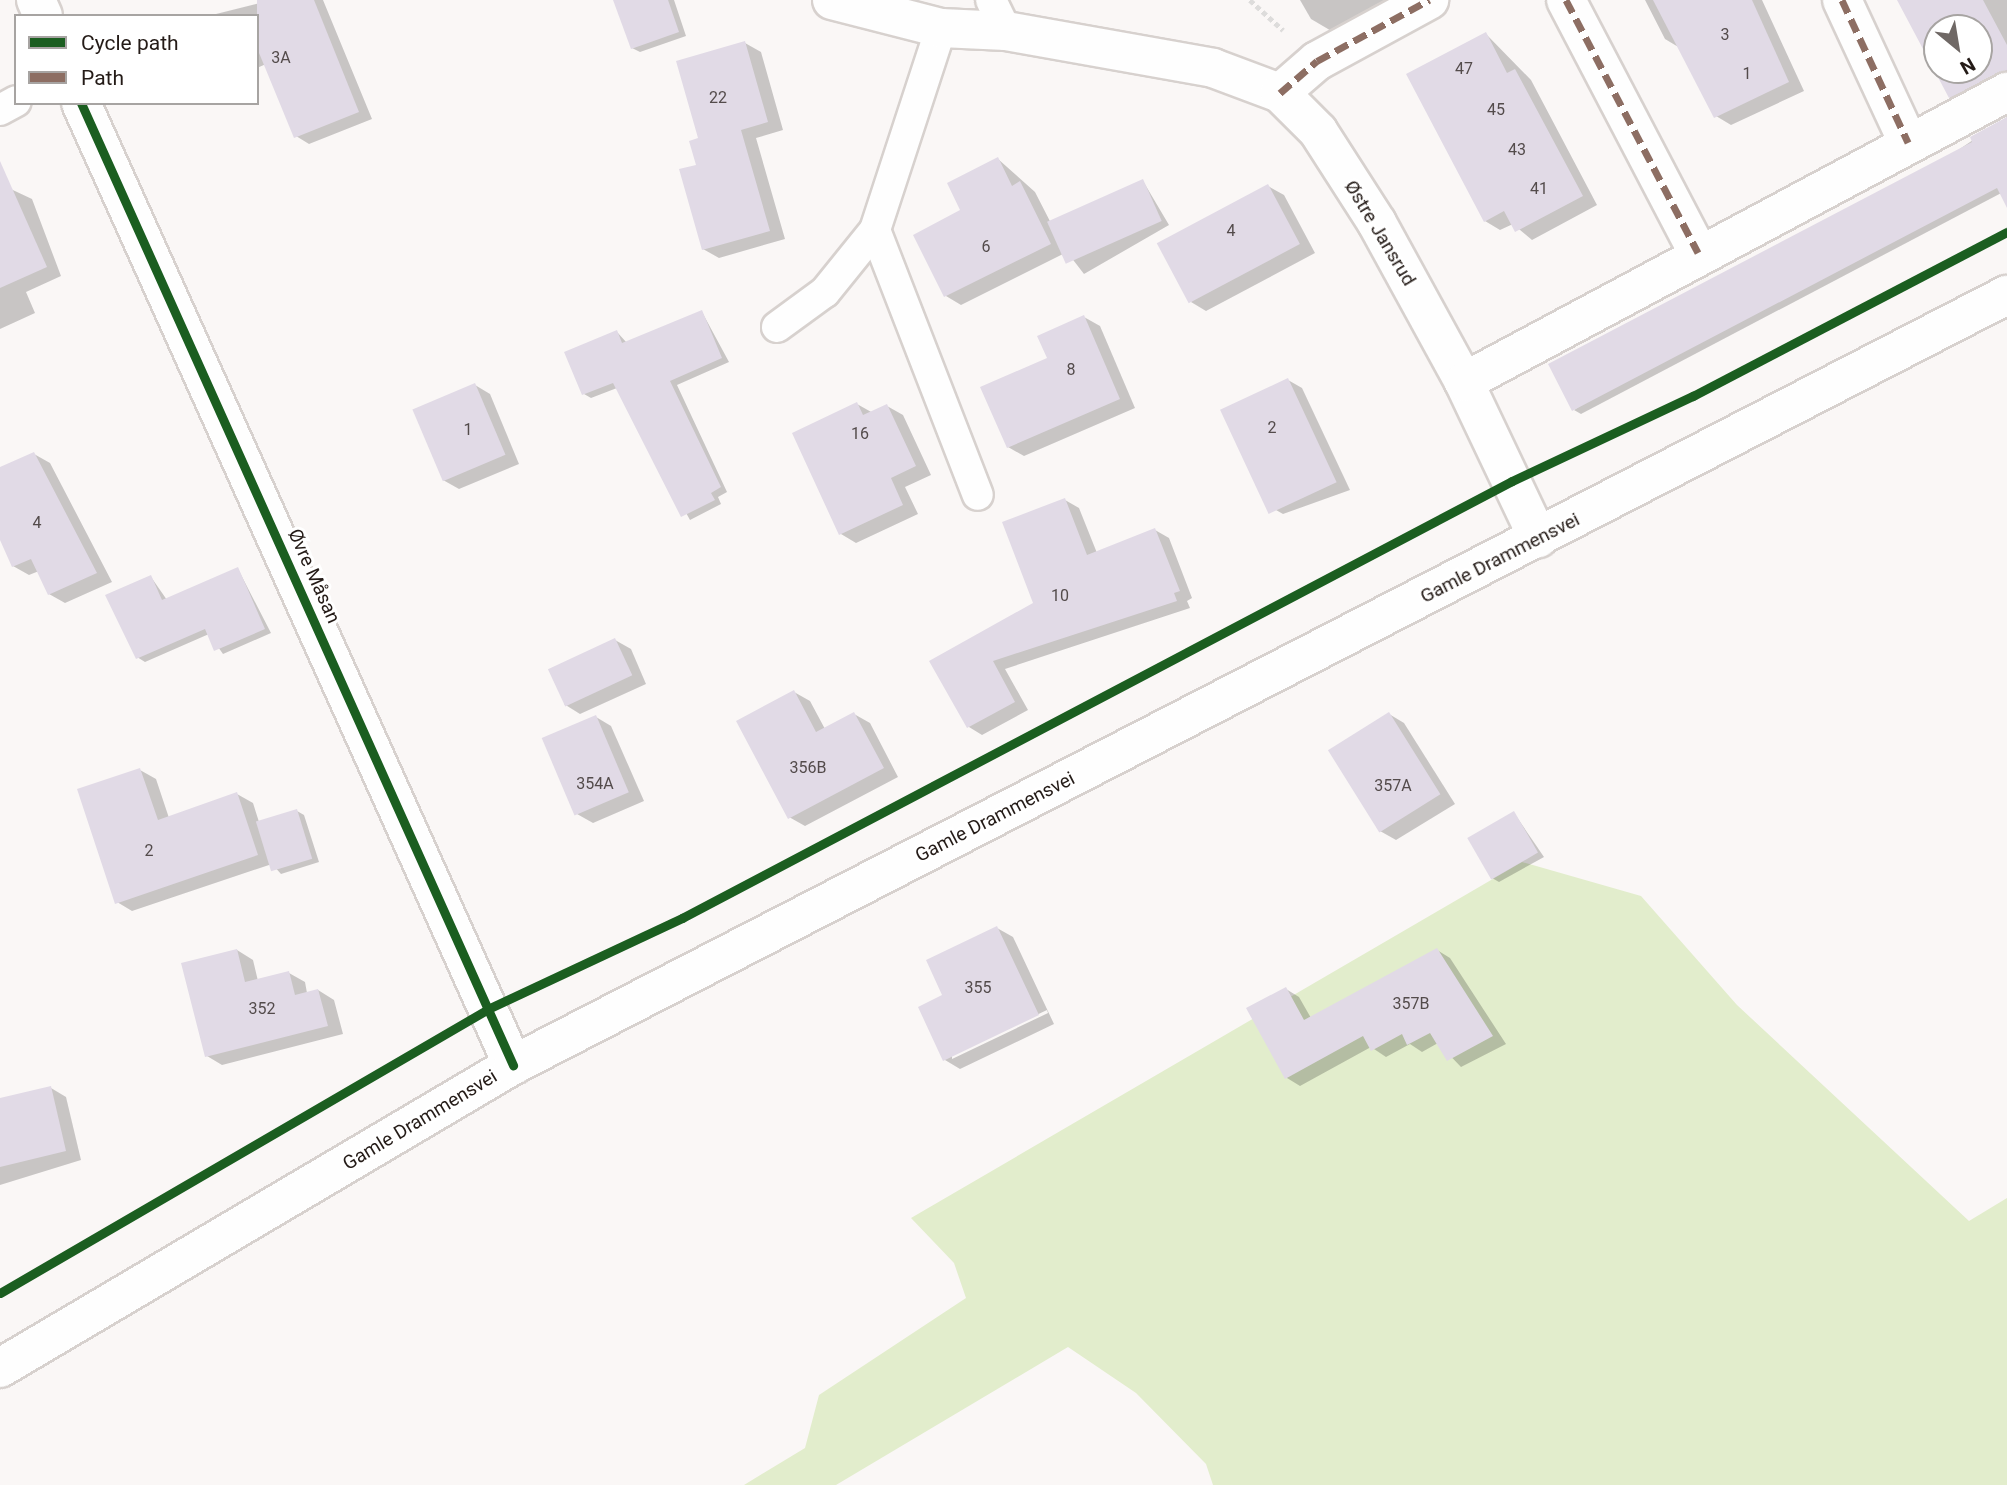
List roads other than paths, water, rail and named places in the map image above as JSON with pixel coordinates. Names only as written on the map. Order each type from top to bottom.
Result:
[{"type":"street","name":"Østre Jansrud","points":[[832,0],[941,28],[999,16],[1213,68],[1280,93],[1318,131],[1370,211],[1464,382],[1538,538]]},
{"type":"street","points":[[1280,93],[1317,61],[1429,0]]},
{"type":"street","points":[[1566,0],[1698,253]]},
{"type":"street","points":[[1842,0],[1908,142]]},
{"type":"street","points":[[1464,382],[1698,253],[2007,92]]},
{"type":"street","name":"Øvre Måsan","points":[[82,105],[513,1065]]},
{"type":"street","name":"Gamle Drammensvei","points":[[0,1368],[513,1065],[2007,295]]},
{"type":"lane","points":[[776,327],[825,292],[874,230],[941,28]]},
{"type":"lane","points":[[874,230],[978,495]]}]
